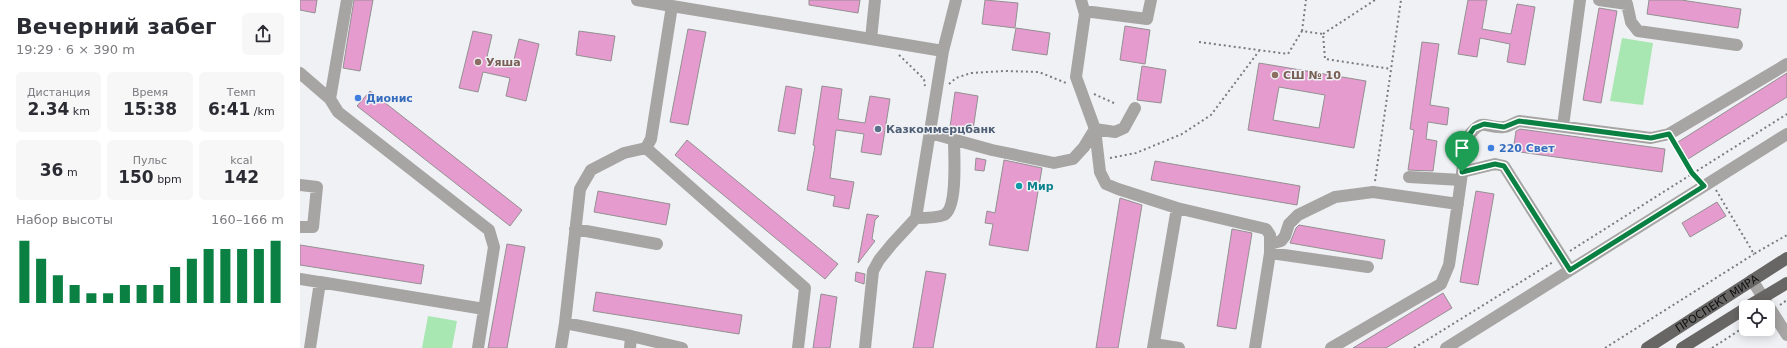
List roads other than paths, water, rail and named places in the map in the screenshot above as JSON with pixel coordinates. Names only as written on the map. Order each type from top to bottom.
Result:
[{"type":"main road","name":"ПРОСПЕКТ МИРА","points":[[1647,348],[1787,258]]},
{"type":"main road","name":"ПРОСПЕКТ МИРА","points":[[1758,300],[1787,283]]},
{"type":"main road","name":"ПРОСПЕКТ МИРА","points":[[1682,348],[1739,312]]},
{"type":"street","points":[[330,99],[347,0]]},
{"type":"street","points":[[637,0],[943,51]]},
{"type":"street","points":[[875,0],[876,40]]},
{"type":"street","points":[[865,348],[873,271],[879,260],[916,218],[943,51],[956,0]]},
{"type":"street","points":[[1152,0],[1148,19],[1083,6],[1076,77],[1095,129],[1100,172],[1106,184],[1118,189],[1177,208],[1266,229],[1270,235],[1270,249],[1255,348]]},
{"type":"street","points":[[1563,126],[1581,0]]},
{"type":"street","points":[[1599,0],[1623,2],[1627,4],[1631,22],[1638,31],[1737,45]]},
{"type":"street","points":[[561,348],[580,189],[590,170],[624,153],[646,148],[651,139],[672,6]]},
{"type":"street","points":[[1331,348],[1441,284],[1449,266],[1467,138],[1474,128],[1484,124],[1504,127],[1519,121],[1651,138],[1669,134],[1787,64]]},
{"type":"street","points":[[300,73],[330,99],[338,112],[489,230],[494,247],[478,348]]},
{"type":"street","points":[[1095,129],[1115,132],[1124,128],[1135,108]]},
{"type":"street","points":[[930,133],[1054,163],[1074,159],[1084,147],[1095,129]]},
{"type":"street","points":[[1446,348],[1787,134]]},
{"type":"street","points":[[916,218],[929,218],[944,215],[949,210],[953,200],[954,140]]},
{"type":"street","points":[[646,148],[805,288],[798,348]]},
{"type":"street","points":[[1409,177],[1462,176],[1495,164],[1504,166],[1570,270]]},
{"type":"street","points":[[300,185],[317,187],[313,227],[300,227]]},
{"type":"street","points":[[1270,249],[1281,242],[1285,236],[1289,224],[1298,215],[1335,197],[1374,192],[1458,204]]},
{"type":"street","points":[[1177,208],[1153,346],[1179,348]]},
{"type":"street","points":[[575,229],[657,244]]},
{"type":"street","points":[[1270,249],[1368,267]]},
{"type":"street","points":[[300,279],[484,309]]},
{"type":"street","points":[[1752,280],[1787,335]]},
{"type":"street","points":[[310,348],[320,282],[484,309]]},
{"type":"street","points":[[565,324],[631,336],[682,348]]},
{"type":"street","points":[[630,348],[631,336]]},
{"type":"place","name":"Уяша","points":[[478,62]]},
{"type":"place","name":"СШ № 10","points":[[1275,75]]},
{"type":"place","name":"Дионис","points":[[358,98]]},
{"type":"place","name":"Казкоммерцбанк","points":[[878,129]]},
{"type":"place","name":"220 Свет","points":[[1491,148]]},
{"type":"place","name":"Мир","points":[[1019,186]]}]
